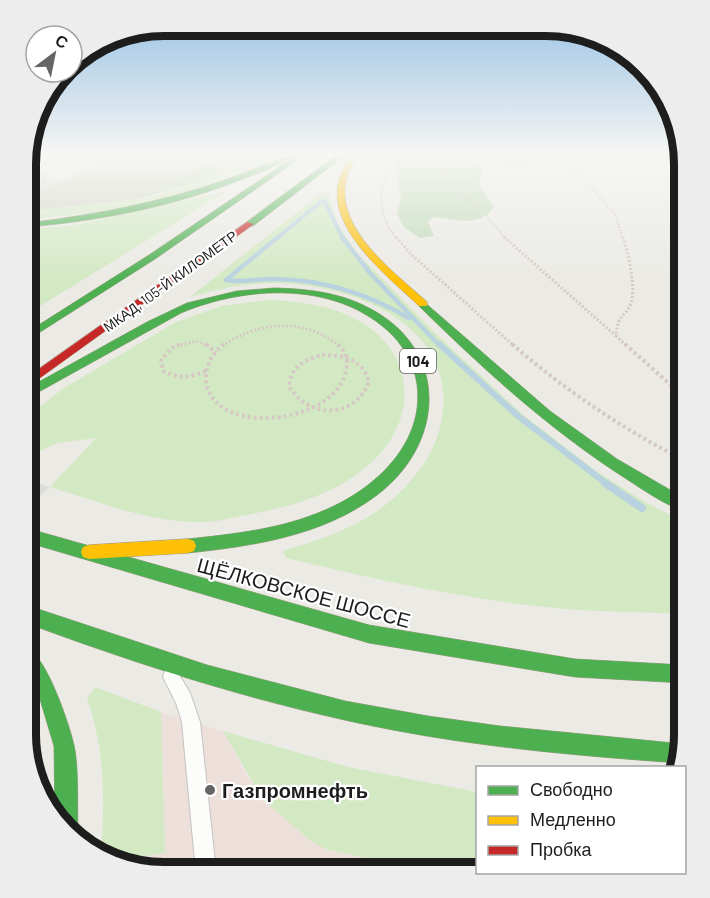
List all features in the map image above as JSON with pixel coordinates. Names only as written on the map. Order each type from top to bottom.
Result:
[{"type":"main road","points":[[36,224],[114,214],[189,197]]},
{"type":"main road","name":"МКАД, 105-Й КИЛОМЕТР","points":[[36,332],[162,251],[241,197]]},
{"type":"main road","name":"МКАД, 105-Й КИЛОМЕТР","points":[[36,377],[286,197]]},
{"type":"main road","points":[[341,197],[348,222],[368,251],[447,328],[534,406],[607,461],[674,499]]},
{"type":"main road","name":"104","points":[[36,389],[166,315],[210,299],[246,292],[299,292],[349,303],[371,313],[390,326],[406,342],[418,361],[425,382],[426,405],[420,430],[406,455],[392,472],[356,502],[320,519],[280,531],[203,545],[89,552]]},
{"type":"main road","name":"ЩЁЛКОВСКОЕ ШОССЕ","points":[[36,538],[369,634],[575,668],[674,673]]},
{"type":"main road","points":[[36,618],[153,659],[294,699],[394,720],[578,746],[673,752]]},
{"type":"main road","points":[[36,673],[47,692],[64,746],[68,819]]},
{"type":"lane","points":[[153,659],[174,682],[184,699],[192,722],[205,862]]},
{"type":"path","points":[[381,197],[381,207],[390,231],[412,255],[536,366],[646,441],[674,454]]},
{"type":"path","points":[[465,197],[483,212],[513,247],[674,388]]},
{"type":"path","points":[[599,197],[615,214],[631,261],[632,303],[617,320],[616,336]]},
{"type":"path","points":[[291,325],[325,334],[341,347],[347,357],[348,373],[345,382],[331,400],[315,409],[292,417],[262,419],[234,413],[215,399],[206,381],[207,370],[216,353],[242,334],[266,326],[291,325]]},
{"type":"path","points":[[207,370],[193,376],[176,377],[163,371],[161,360],[169,350],[184,343],[208,344],[216,353]]},
{"type":"path","points":[[332,355],[347,357],[364,368],[368,375],[368,389],[364,396],[348,407],[337,410],[315,409],[305,406],[291,394],[288,380],[291,373],[303,361],[332,355]]},
{"type":"shaded area","points":[[36,197],[142,197],[36,210]]},
{"type":"shaded area","name":"Газпромнефть","points":[[161,712],[223,731],[249,779],[312,842],[328,850],[386,862],[143,861],[144,856],[165,852]]},
{"type":"green space","points":[[173,197],[102,211],[36,219],[36,210]]},
{"type":"green space","points":[[201,197],[217,197],[36,309],[38,286],[36,229],[75,225]]},
{"type":"green space","points":[[317,197],[329,197],[337,223],[357,253],[434,332],[521,413],[596,471],[645,502],[674,517],[674,614],[565,609],[495,601],[390,582],[286,558],[283,551],[316,541],[368,517],[392,499],[414,477],[431,451],[441,423],[443,389],[435,360],[418,336],[395,317],[368,302],[337,292],[306,285],[275,283],[232,287],[190,297]]},
{"type":"green space","points":[[487,197],[494,207],[482,218],[474,220],[434,217],[428,222],[434,236],[420,238],[404,227],[397,214],[401,198]]},
{"type":"green space","points":[[271,300],[316,305],[349,316],[379,335],[393,352],[401,371],[404,391],[402,411],[395,431],[383,450],[366,467],[322,494],[291,505],[218,521],[185,522],[146,516],[50,487],[96,438],[58,443],[36,453],[36,409],[64,388],[176,322],[222,306]]},
{"type":"green space","points":[[95,687],[161,712],[165,853],[144,856],[143,861],[101,845],[102,775],[97,736],[87,698]]},
{"type":"green space","points":[[223,731],[348,767],[476,792],[476,862],[386,862],[328,850],[312,842],[263,800]]},
{"type":"pier","points":[[36,483],[50,487],[36,499]]},
{"type":"waterway","points":[[276,239],[322,201],[325,202],[342,237]]},
{"type":"waterway","points":[[278,237],[226,280],[277,279],[329,285],[362,295],[409,318]]},
{"type":"waterway","points":[[342,237],[370,273],[440,346]]},
{"type":"waterway","points":[[439,344],[518,416],[607,484]]},
{"type":"waterway","points":[[605,483],[642,508]]},
{"type":"traffic: fast","points":[[36,224],[130,210],[182,197]]},
{"type":"traffic: fast","points":[[36,332],[240,197]]},
{"type":"traffic: fast","points":[[250,224],[286,197]]},
{"type":"traffic: fast","points":[[36,389],[164,317],[191,305],[219,297],[275,291],[313,293],[349,302],[366,310],[392,328],[410,349],[421,372],[425,397],[421,422],[412,446],[395,469],[373,490],[353,503],[309,523],[261,536],[188,546]]},
{"type":"traffic: fast","points":[[423,304],[514,389],[546,415],[612,463],[674,500]]},
{"type":"traffic: fast","points":[[36,538],[369,634],[575,668],[674,673]]},
{"type":"traffic: fast","points":[[36,618],[116,646],[253,688],[392,720],[500,737],[673,752]]},
{"type":"traffic: fast","points":[[36,673],[47,692],[64,746],[67,817]]},
{"type":"traffic: slow","points":[[341,197],[347,219],[358,238],[389,273],[423,304]]},
{"type":"traffic: slow","points":[[89,552],[188,546]]},
{"type":"traffic: jam","points":[[36,377],[250,224]]},
{"type":"place","name":"Газпромнефть","points":[[210,790]]}]
